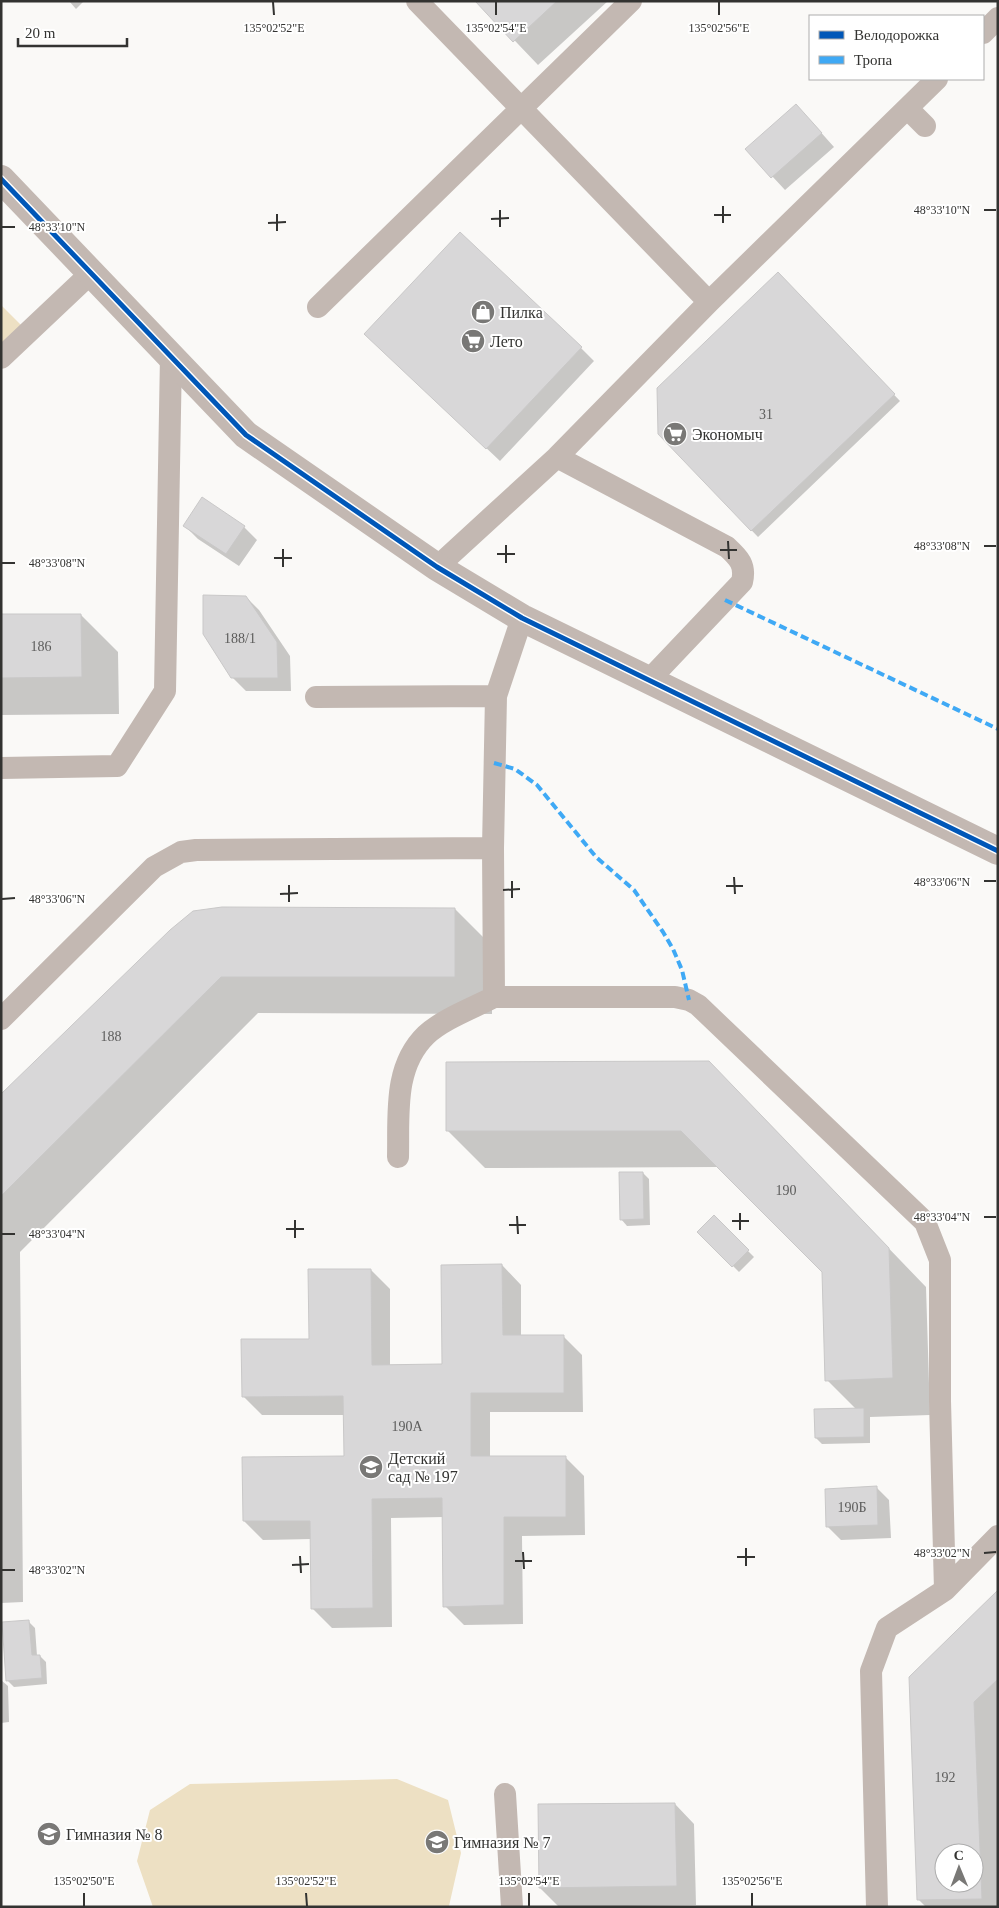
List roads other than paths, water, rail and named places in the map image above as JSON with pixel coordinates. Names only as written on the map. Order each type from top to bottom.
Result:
[{"type":"street","points":[[1,179],[246,435],[436,567],[522,618],[998,851]]},
{"type":"lane","points":[[417,1],[709,302]]},
{"type":"lane","points":[[318,307],[631,1]]},
{"type":"lane","points":[[984,32],[998,18]]},
{"type":"lane","points":[[436,567],[557,457],[709,302],[937,80]]},
{"type":"lane","points":[[908,109],[925,126]]},
{"type":"lane","points":[[1,358],[91,273]]},
{"type":"lane","points":[[1,768],[117,766],[165,691],[171,356]]},
{"type":"lane","points":[[557,457],[727,547],[740,560],[745,572],[742,582],[649,680]]},
{"type":"lane","points":[[494,997],[493,848],[496,696],[522,618]]},
{"type":"lane","points":[[316,696],[496,696]]},
{"type":"lane","points":[[1,1019],[154,867],[181,852],[196,850],[493,848]]},
{"type":"lane","points":[[398,1157],[400,1088],[405,1066],[426,1035],[494,997],[675,996],[698,1005],[925,1222],[940,1260],[940,1401],[945,1590]]},
{"type":"lane","points":[[877,1906],[870,1671],[887,1628],[945,1590],[998,1536]]},
{"type":"lane","points":[[505,1794],[512,1907]]},
{"type":"place","name":"Пилка","points":[[483,312]]},
{"type":"place","name":"Лето","points":[[473,341]]},
{"type":"place","name":"Экономыч","points":[[675,434]]},
{"type":"place","name":"Детский сад № 197","points":[[371,1467]]},
{"type":"place","name":"Гимназия № 8","points":[[49,1834]]},
{"type":"place","name":"Гимназия № 7","points":[[437,1842]]}]
